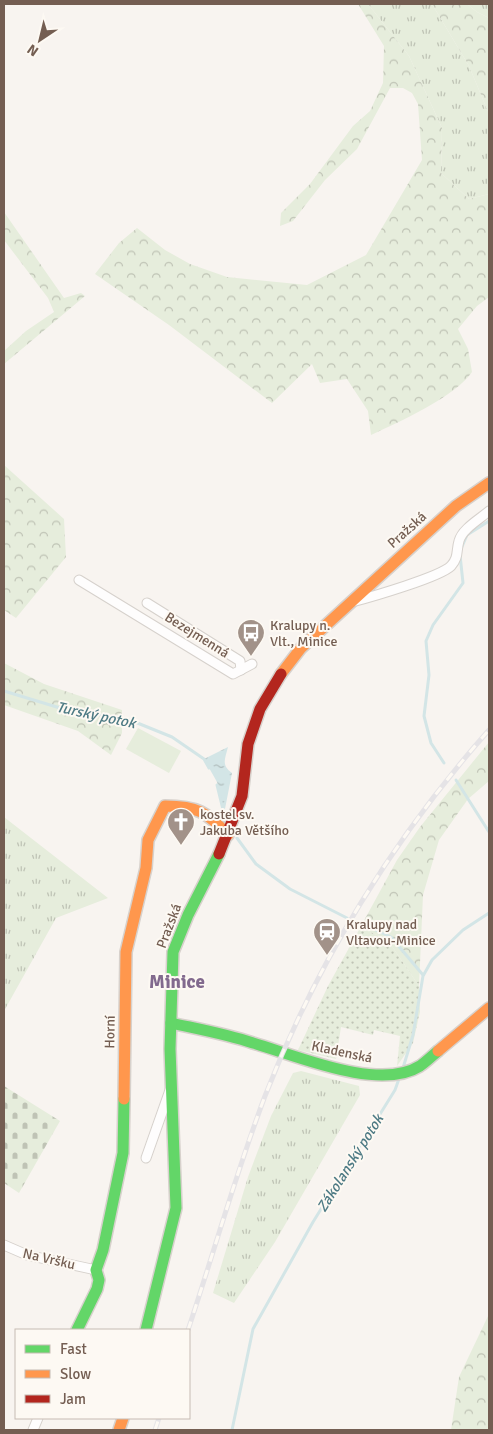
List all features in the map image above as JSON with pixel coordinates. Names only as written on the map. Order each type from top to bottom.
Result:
[{"type":"main road","name":"Pražská","points":[[146,1329],[176,1208],[171,1023],[172,952],[228,834],[242,796],[248,744],[260,709],[279,677],[301,648],[456,506],[489,483]]},
{"type":"main road","name":"Horní","points":[[78,1329],[97,1290],[99,1280],[96,1270],[103,1250],[124,1152],[126,952],[146,868],[148,840],[164,806],[199,808],[210,814],[228,834]]},
{"type":"main road","name":"Kladenská","points":[[171,1023],[264,1046],[328,1066],[375,1074],[390,1074],[406,1072],[419,1067],[489,1008]]},
{"type":"street","name":"Pražská","points":[[347,604],[423,579],[450,567],[459,554],[459,540],[468,528],[489,511]]},
{"type":"street","points":[[79,580],[233,674],[252,664]]},
{"type":"street","name":"Bezejmenná","points":[[148,603],[240,661],[241,670]]},
{"type":"street","points":[[146,1158],[172,1085]]},
{"type":"street","name":"Na Vršku","points":[[4,1245],[27,1255],[96,1270]]},
{"type":"green space","points":[[358,4],[368,4],[409,56],[442,128],[441,173],[469,199],[489,194],[489,297],[477,306],[458,329],[468,349],[472,372],[453,391],[411,416],[371,435],[368,411],[347,379],[320,383],[312,364],[272,403],[169,325],[95,274],[119,243],[137,228],[165,250],[190,264],[227,277],[307,285],[366,255],[422,160],[418,104],[412,93],[403,88],[390,88],[357,149],[325,180],[293,221],[280,226],[281,213],[310,184],[353,126],[370,111],[383,83],[384,46]]},
{"type":"green space","points":[[368,4],[432,4],[469,66],[489,114],[489,194],[469,199],[441,173],[442,128],[409,56]]},
{"type":"green space","points":[[432,4],[467,4],[489,18],[489,114],[469,66]]},
{"type":"green space","points":[[467,4],[489,4],[489,18],[477,12]]},
{"type":"green space","points":[[4,212],[64,298],[81,293],[85,296],[4,364],[4,351],[26,331],[54,312],[48,298],[4,240]]},
{"type":"green space","points":[[4,465],[64,519],[66,557],[16,618],[4,610]]},
{"type":"green space","points":[[4,663],[44,684],[122,710],[122,733],[111,755],[78,731],[4,705]]},
{"type":"green space","points":[[138,728],[181,751],[169,773],[126,749]]},
{"type":"green space","points":[[489,742],[489,781],[468,799],[439,840],[423,895],[419,986],[387,939],[360,928],[397,860],[420,827]]},
{"type":"green space","points":[[4,817],[108,898],[56,918],[4,1011]]},
{"type":"green space","points":[[360,928],[387,939],[419,986],[420,1012],[413,1043],[397,1066],[400,1036],[374,1030],[373,1035],[341,1027],[336,1059],[298,1050],[328,986]]},
{"type":"green space","points":[[301,1071],[359,1086],[360,1095],[275,1242],[234,1303],[213,1293],[248,1177],[271,1116],[293,1073]]},
{"type":"green space","points":[[4,1086],[60,1121],[19,1193],[4,1183]]},
{"type":"green space","points":[[489,1314],[489,1430],[451,1430],[459,1377]]},
{"type":"water","points":[[228,747],[225,764],[232,773],[224,814],[217,782],[204,759]]},
{"type":"waterway","points":[[461,549],[467,535],[489,521]]},
{"type":"waterway","points":[[444,763],[431,743],[424,716],[429,675],[426,641],[433,625],[463,583],[460,555]]},
{"type":"waterway","name":"Turský potok","points":[[4,691],[60,708],[130,720],[172,737],[204,759],[209,768]]},
{"type":"waterway","points":[[456,780],[489,832]]},
{"type":"waterway","name":"Turský potok","points":[[217,785],[226,822]]},
{"type":"waterway","name":"Turský potok","points":[[237,838],[256,864],[290,889],[347,918]]},
{"type":"waterway","name":"Zákolanský potok","points":[[403,1068],[413,1035],[423,976],[432,960],[463,930],[489,913]]},
{"type":"waterway","name":"Turský potok","points":[[362,924],[391,937],[423,975]]},
{"type":"waterway","name":"Zákolanský potok","points":[[232,1430],[253,1329],[313,1222],[395,1090],[400,1076]]},
{"type":"railway","points":[[188,1329],[254,1125],[286,1046],[309,997],[361,903],[390,857],[421,813],[489,730]]},
{"type":"railway","points":[[155,1430],[159,1419]]},
{"type":"traffic: fast","points":[[146,1329],[176,1208],[170,1049],[173,952],[188,915],[219,854]]},
{"type":"traffic: fast","points":[[171,1023],[233,1037],[337,1069],[360,1073],[383,1075],[403,1073],[420,1066],[438,1051]]},
{"type":"traffic: fast","points":[[77,1329],[97,1289],[99,1280],[96,1270],[103,1250],[123,1153],[124,1099]]},
{"type":"traffic: slow","points":[[281,674],[301,648],[456,506],[489,483]]},
{"type":"traffic: slow","points":[[124,1099],[126,952],[146,868],[148,840],[165,806],[185,807],[201,812],[214,821],[228,835]]},
{"type":"traffic: slow","points":[[438,1051],[489,1008]]},
{"type":"traffic: slow","points":[[119,1430],[123,1419]]},
{"type":"traffic: jam","points":[[219,854],[242,796],[248,744],[260,709],[281,674]]},
{"type":"place","name":"Kralupy n. Vlt., Minice","points":[[251,657]]},
{"type":"place","name":"kostel sv. Jakuba Většího","points":[[181,846]]},
{"type":"place","name":"Kralupy nad Vltavou-Minice","points":[[327,956]]},
{"type":"district","name":"Minice","points":[[177,982]]}]
